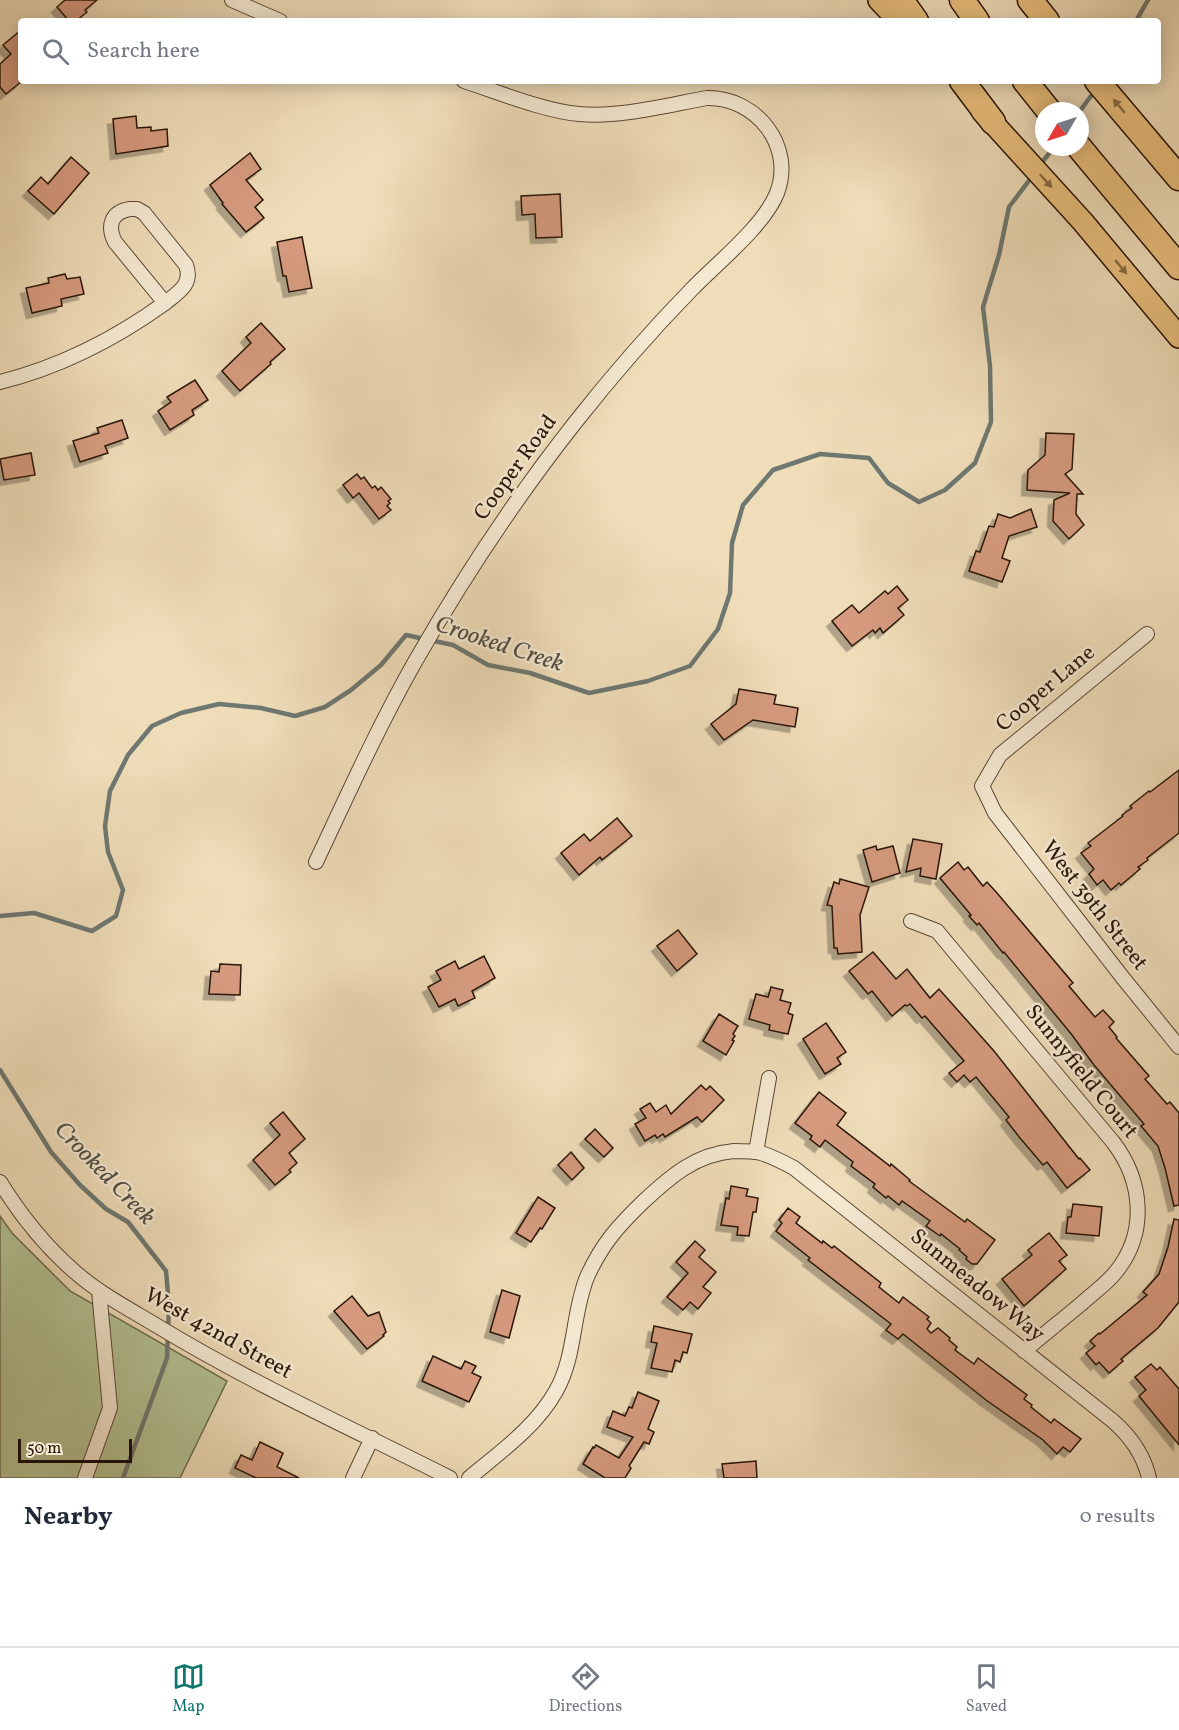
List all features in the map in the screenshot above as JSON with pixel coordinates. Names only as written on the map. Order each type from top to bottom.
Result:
[{"type":"highway","points":[[901,0],[914,18]]},
{"type":"highway","points":[[962,0],[975,18]]},
{"type":"highway","points":[[1030,0],[1045,18]]},
{"type":"highway","points":[[964,84],[993,122]]},
{"type":"highway","points":[[1026,84],[1042,102]]},
{"type":"highway","points":[[1100,84],[1179,178]]},
{"type":"highway","points":[[1086,156],[1179,267]]},
{"type":"main road","points":[[879,0],[896,18]]},
{"type":"main road","points":[[957,84],[1083,222],[1179,337]]},
{"type":"street","points":[[232,0],[273,18]]},
{"type":"street","name":"Cooper Road","points":[[315,862],[416,661],[504,519],[583,413],[666,316],[752,229],[767,210],[780,181],[781,160],[771,133],[764,122],[753,112],[735,102],[707,98],[607,114],[578,114],[543,107],[473,84]]},
{"type":"street","points":[[0,382],[30,374],[84,353],[126,330],[165,303],[187,284],[189,272],[186,265],[144,213],[133,209],[121,211],[112,221],[110,233],[165,303]]},
{"type":"street","name":"Cooper Lane","points":[[982,786],[1000,755],[1147,634]]},
{"type":"street","name":"West 39th Street","points":[[982,786],[995,813],[1179,1047]]},
{"type":"street","name":"Sunnyfield Court","points":[[911,921],[937,931],[1122,1153],[1136,1185],[1138,1206],[1136,1228],[1130,1248],[1120,1266],[1106,1283],[1024,1351]]},
{"type":"street","points":[[469,1478],[534,1422],[556,1392],[569,1358],[587,1278],[599,1253],[614,1231],[672,1176],[689,1164],[721,1152],[756,1152],[769,1078]]},
{"type":"street","name":"Sunmeadow Way","points":[[756,1152],[771,1156],[794,1168],[1118,1425],[1138,1451],[1149,1478]]},
{"type":"street","name":"West 42nd Street","points":[[0,1182],[44,1242],[74,1272],[99,1291],[205,1355],[450,1478]]},
{"type":"street","points":[[85,1478],[110,1408],[99,1291]]},
{"type":"street","points":[[353,1478],[372,1438]]},
{"type":"green space","points":[[0,1216],[12,1233],[70,1291],[227,1381],[180,1478],[0,1478]]},
{"type":"building","points":[[65,0],[97,0],[80,18],[66,18],[57,7]]},
{"type":"building","points":[[18,32],[18,84],[6,94],[0,87],[0,64],[11,54],[3,45]]},
{"type":"building","points":[[136,116],[137,128],[151,127],[151,131],[167,129],[168,146],[116,154],[113,119]]},
{"type":"building","points":[[250,153],[261,169],[246,180],[263,200],[255,207],[264,218],[246,232],[222,204],[210,185]]},
{"type":"building","points":[[71,157],[89,173],[54,214],[28,191],[41,177],[48,184]]},
{"type":"building","points":[[560,194],[562,237],[536,238],[535,214],[522,215],[521,196]]},
{"type":"building","points":[[302,237],[312,288],[289,292],[286,276],[283,276],[277,242]]},
{"type":"building","points":[[65,274],[67,279],[80,277],[84,294],[61,299],[62,306],[32,313],[26,288],[49,283],[48,278]]},
{"type":"building","points":[[261,323],[285,349],[240,391],[222,371],[251,343],[246,337]]},
{"type":"building","points":[[195,380],[208,400],[192,410],[194,415],[170,430],[158,411],[171,402],[167,397]]},
{"type":"building","points":[[122,420],[128,438],[105,446],[108,453],[80,462],[73,441],[99,433],[97,428]]},
{"type":"building","points":[[1046,433],[1074,434],[1072,469],[1065,474],[1083,494],[1077,494],[1076,514],[1084,525],[1069,539],[1053,521],[1054,500],[1070,493],[1027,490],[1028,470],[1045,455]]},
{"type":"building","points":[[31,453],[35,475],[4,480],[0,459]]},
{"type":"building","points":[[357,474],[361,479],[364,477],[372,488],[375,486],[378,490],[381,487],[391,499],[387,506],[391,510],[379,519],[359,493],[353,498],[343,485]]},
{"type":"building","points":[[1031,509],[1037,527],[1009,536],[1002,558],[1010,561],[1002,582],[969,571],[976,551],[980,552],[989,526],[994,527],[998,514],[1010,518]]},
{"type":"building","points":[[897,586],[908,600],[898,608],[904,615],[883,633],[880,628],[875,633],[873,630],[852,646],[832,621],[852,605],[859,613],[885,591],[888,594]]},
{"type":"building","points":[[739,689],[776,695],[774,704],[798,708],[795,727],[753,720],[724,740],[711,724],[736,704]]},
{"type":"building","points":[[1179,770],[1179,833],[1147,858],[1148,860],[1138,867],[1140,869],[1121,885],[1119,883],[1111,890],[1103,880],[1097,885],[1089,874],[1094,869],[1081,853],[1091,846],[1088,843],[1123,816],[1132,808],[1130,806]]},
{"type":"building","points":[[617,818],[632,836],[602,860],[600,857],[579,875],[561,853],[584,834],[590,841]]},
{"type":"building","points":[[913,839],[942,844],[936,879],[920,876],[921,868],[906,872]]},
{"type":"building","points":[[876,846],[877,850],[893,846],[900,873],[872,882],[863,850]]},
{"type":"building","points":[[958,862],[964,870],[968,867],[983,886],[987,882],[997,893],[1073,983],[1069,986],[1095,1017],[1103,1010],[1114,1022],[1109,1027],[1149,1076],[1145,1079],[1167,1104],[1170,1102],[1179,1113],[1179,1205],[1174,1206],[1158,1146],[1141,1126],[1144,1124],[1004,952],[979,923],[977,925],[969,916],[971,915],[940,878]]},
{"type":"building","points":[[840,879],[869,887],[860,915],[862,952],[838,954],[837,948],[834,948],[832,906],[827,905],[834,882],[839,884]]},
{"type":"building","points":[[678,930],[697,954],[677,971],[657,946]]},
{"type":"building","points":[[873,952],[896,979],[907,969],[930,998],[939,989],[994,1051],[1090,1170],[1067,1188],[1047,1162],[1043,1165],[1020,1138],[1006,1120],[1009,1117],[976,1077],[970,1082],[964,1075],[957,1082],[949,1073],[964,1061],[925,1016],[922,1018],[910,1004],[905,1005],[892,1016],[872,991],[868,994],[849,971]]},
{"type":"building","points":[[484,956],[495,978],[472,991],[475,998],[458,1006],[455,999],[439,1007],[428,987],[441,980],[436,971],[455,961],[459,969]]},
{"type":"building","points":[[220,964],[241,965],[240,995],[209,994],[211,971],[219,972]]},
{"type":"building","points":[[771,987],[783,990],[780,1000],[791,1003],[788,1013],[793,1015],[788,1034],[769,1030],[770,1025],[749,1019],[756,994],[768,997]]},
{"type":"building","points":[[719,1014],[738,1026],[733,1034],[735,1036],[732,1040],[734,1041],[726,1055],[703,1041]]},
{"type":"building","points":[[826,1023],[846,1052],[837,1058],[841,1064],[825,1074],[803,1039]]},
{"type":"building","points":[[701,1085],[706,1090],[710,1086],[724,1100],[702,1122],[697,1117],[665,1137],[663,1134],[657,1138],[655,1135],[645,1141],[635,1124],[646,1118],[640,1109],[650,1103],[656,1112],[666,1105],[671,1114]]},
{"type":"building","points":[[819,1092],[846,1113],[837,1125],[965,1222],[967,1219],[995,1240],[977,1264],[972,1264],[960,1249],[926,1226],[930,1221],[902,1201],[899,1205],[888,1196],[886,1198],[873,1187],[875,1184],[851,1166],[853,1162],[825,1140],[820,1147],[810,1139],[812,1136],[795,1123]]},
{"type":"building","points":[[283,1112],[305,1139],[289,1153],[297,1163],[289,1170],[291,1172],[275,1185],[253,1160],[280,1135],[270,1123]]},
{"type":"building","points":[[595,1129],[613,1148],[604,1157],[585,1139]]},
{"type":"building","points":[[571,1152],[584,1168],[572,1180],[558,1165]]},
{"type":"building","points":[[731,1186],[748,1189],[746,1196],[758,1198],[749,1236],[737,1235],[738,1227],[721,1225],[726,1198],[729,1199]]},
{"type":"building","points":[[538,1197],[555,1208],[531,1242],[516,1233]]},
{"type":"building","points":[[1073,1204],[1102,1207],[1099,1236],[1066,1233],[1068,1217],[1071,1217]]},
{"type":"building","points":[[788,1208],[800,1217],[796,1223],[822,1243],[823,1241],[832,1248],[834,1246],[881,1283],[879,1287],[899,1303],[903,1297],[929,1317],[927,1319],[931,1323],[927,1329],[931,1333],[938,1328],[957,1347],[955,1350],[974,1364],[978,1358],[1027,1395],[1024,1399],[1051,1423],[1054,1419],[1081,1439],[1070,1452],[1063,1447],[1057,1454],[1043,1440],[986,1400],[903,1334],[898,1339],[886,1330],[891,1324],[808,1260],[810,1258],[776,1231],[782,1223],[779,1220]]},
{"type":"building","points":[[1174,1219],[1179,1220],[1179,1302],[1158,1328],[1121,1359],[1123,1361],[1109,1373],[1099,1362],[1096,1365],[1086,1353],[1095,1346],[1090,1341],[1147,1295],[1143,1292],[1159,1274]]},
{"type":"building","points":[[1049,1233],[1067,1255],[1059,1261],[1066,1269],[1024,1306],[1002,1279],[1032,1255],[1028,1250]]},
{"type":"building","points":[[695,1241],[705,1250],[699,1257],[716,1272],[703,1287],[711,1293],[698,1309],[690,1302],[683,1310],[667,1297],[688,1273],[676,1262]]},
{"type":"building","points":[[502,1290],[520,1296],[509,1338],[490,1332]]},
{"type":"building","points":[[352,1296],[368,1316],[379,1312],[386,1332],[367,1349],[334,1311]]},
{"type":"building","points":[[654,1326],[692,1334],[687,1353],[683,1352],[680,1362],[675,1360],[672,1372],[651,1368],[657,1343],[651,1342]]},
{"type":"building","points":[[433,1356],[461,1369],[465,1361],[476,1366],[472,1373],[481,1377],[469,1402],[422,1381]]},
{"type":"building","points":[[1151,1364],[1157,1370],[1160,1367],[1179,1389],[1179,1445],[1139,1396],[1146,1390],[1135,1377]]},
{"type":"building","points":[[638,1392],[659,1401],[648,1429],[654,1432],[649,1444],[644,1442],[629,1466],[631,1468],[625,1478],[605,1478],[583,1464],[596,1445],[619,1458],[633,1437],[607,1427],[613,1411],[625,1416],[629,1407],[632,1408]]},
{"type":"building","points":[[260,1442],[283,1453],[277,1467],[299,1478],[256,1478],[235,1468],[241,1455],[252,1460]]},
{"type":"building","points":[[756,1461],[757,1478],[724,1478],[722,1464]]},
{"type":"waterway","name":"Crooked Creek","points":[[1138,18],[1148,0]]},
{"type":"waterway","name":"Crooked Creek","points":[[1087,102],[1096,89]]},
{"type":"waterway","name":"Crooked Creek","points":[[1040,165],[1047,156]]},
{"type":"waterway","name":"Crooked Creek","points":[[0,916],[34,913],[92,931],[116,916],[123,890],[108,852],[105,826],[110,791],[128,755],[152,726],[181,713],[219,704],[261,708],[295,716],[325,707],[351,690],[381,665],[406,635],[453,645],[488,665],[530,673],[589,693],[648,681],[690,666],[718,629],[730,593],[732,543],[743,505],[773,470],[820,454],[869,458],[888,483],[919,502],[945,490],[975,463],[991,422],[990,366],[983,307],[999,255],[1009,207],[1034,174]]},
{"type":"waterway","name":"Crooked Creek","points":[[0,1070],[51,1152],[80,1185],[106,1209],[128,1222],[166,1271],[169,1305],[167,1358],[123,1478]]}]
